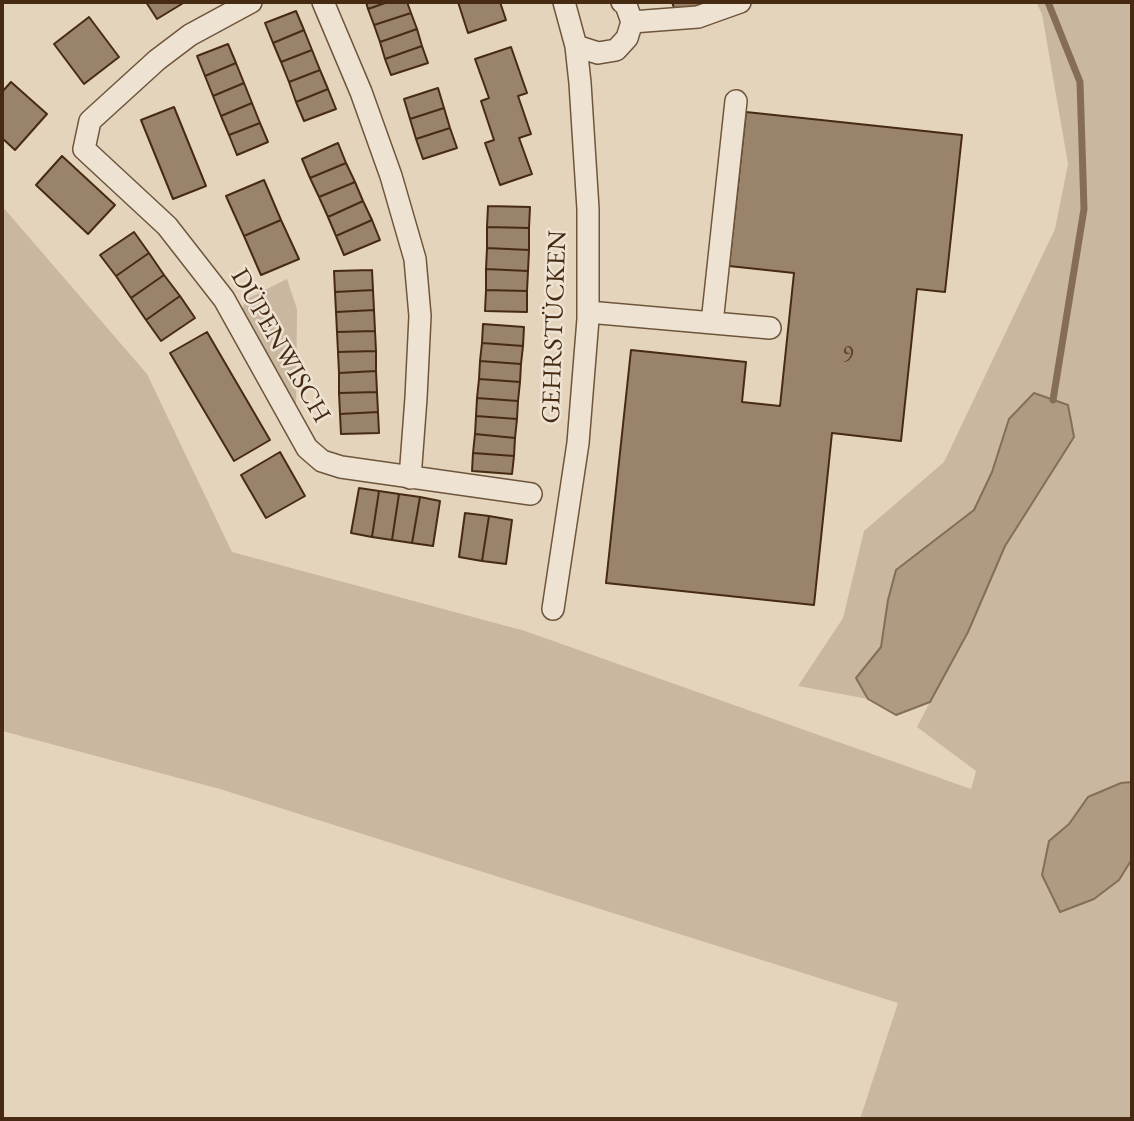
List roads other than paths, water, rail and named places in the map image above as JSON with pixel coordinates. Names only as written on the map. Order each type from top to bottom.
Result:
[{"type":"street","name":"DÜPENWISCH","points":[[251,2],[190,35],[157,60],[90,121],[84,149],[167,226],[224,299],[307,448],[322,460],[341,467],[531,494]]},
{"type":"street","points":[[323,2],[391,176],[415,259],[420,316],[410,478]]},
{"type":"street","name":"GEHRSTÜCKEN","points":[[553,609],[579,443],[588,312],[588,209],[580,83],[576,46],[564,2]]},
{"type":"street","points":[[576,46],[598,53],[616,50],[627,38],[632,22],[626,5],[622,2]]},
{"type":"street","points":[[632,22],[698,18],[740,2]]},
{"type":"street","points":[[712,323],[736,101]]},
{"type":"street","points":[[588,312],[770,328]]},
{"type":"waterway","points":[[1048,2],[1080,82],[1084,209],[1053,400]]}]
